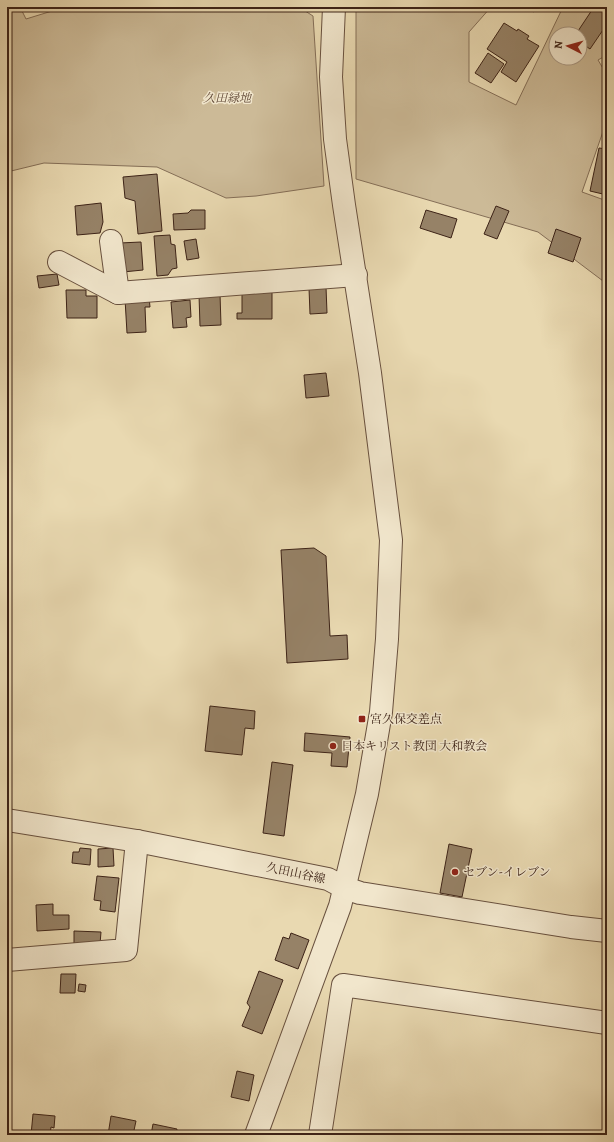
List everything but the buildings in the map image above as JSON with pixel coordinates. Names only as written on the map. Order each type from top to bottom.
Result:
[{"type":"street","points":[[256,1135],[326,947],[345,888],[367,794],[381,712],[387,639],[390,540],[370,373],[335,139],[331,76],[334,7]]},
{"type":"street","points":[[111,241],[118,293]]},
{"type":"street","points":[[59,262],[118,293],[356,274]]},
{"type":"street","name":"久田山谷線","points":[[7,820],[137,841],[328,878],[345,888],[360,893],[571,927],[607,931]]},
{"type":"street","points":[[7,960],[126,950],[137,841]]},
{"type":"street","points":[[320,1135],[343,986],[607,1023]]},
{"type":"green space","name":"久田緑地","points":[[7,7],[20,7],[26,19],[65,7],[299,7],[313,16],[324,186],[256,196],[226,198],[157,167],[44,163],[7,172]]},
{"type":"green space","points":[[356,7],[491,7],[469,32],[469,82],[516,105],[548,38],[548,66],[588,66],[588,26],[554,26],[563,7],[607,7],[607,55],[598,60],[607,75],[607,120],[582,192],[607,201],[607,284],[538,232],[356,179]]},
{"type":"place","name":"宮久保交差点","points":[[362,719]]},
{"type":"place","name":"日本キリスト教団 大和教会","points":[[333,746]]},
{"type":"place","name":"セブン-イレブン","points":[[455,872]]}]
